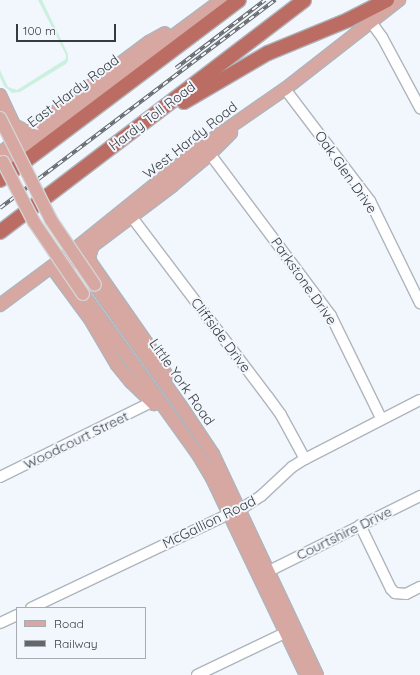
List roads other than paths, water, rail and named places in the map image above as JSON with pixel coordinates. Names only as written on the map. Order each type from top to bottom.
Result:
[{"type":"highway","points":[[0,180],[239,0]]},
{"type":"highway","name":"Hardy Toll Road","points":[[0,232],[108,148],[304,0]]},
{"type":"highway","points":[[108,148],[252,62],[286,45],[348,20],[387,0]]},
{"type":"main road","name":"West Hardy Road","points":[[0,305],[58,267],[72,252],[204,145],[285,89],[400,0]]},
{"type":"main road","name":"East Hardy Road","points":[[1,158],[17,151],[218,3]]},
{"type":"main road","points":[[1,158],[28,132],[149,42],[218,3]]},
{"type":"main road","name":"Little York Road","points":[[0,95],[5,117],[17,151],[51,220],[213,454],[235,511],[290,630],[317,675]]},
{"type":"main road","points":[[0,315],[58,267],[92,248],[210,154],[252,112]]},
{"type":"main road","points":[[5,117],[14,125],[28,132]]},
{"type":"main road","points":[[0,136],[9,128],[5,117]]},
{"type":"main road","name":"Little York Road","points":[[1,158],[58,267],[197,453],[235,511],[269,571],[306,675]]},
{"type":"main road","points":[[92,248],[89,257],[95,269],[158,358],[181,406]]},
{"type":"main road","points":[[95,269],[87,266],[75,272],[70,281],[117,365],[131,382],[170,418]]},
{"type":"street","points":[[371,22],[382,37],[420,108]]},
{"type":"street","name":"Oak Glen Drive","points":[[285,89],[370,202],[420,303]]},
{"type":"street","name":"Parkstone Drive","points":[[210,154],[331,316],[381,418]]},
{"type":"street","name":"Cliffside Drive","points":[[131,216],[281,415],[305,458]]},
{"type":"street","name":"McGallion Road","points":[[33,607],[235,511],[261,496],[292,467],[305,458],[381,418],[420,400]]},
{"type":"street","name":"Woodcourt Street","points":[[0,477],[152,402]]},
{"type":"street","name":"Courtshire Drive","points":[[269,571],[420,496]]},
{"type":"street","points":[[360,526],[388,583],[395,593],[400,595],[420,588]]},
{"type":"street","points":[[0,623],[16,615]]},
{"type":"street","points":[[197,675],[290,630]]},
{"type":"railway","points":[[176,68],[265,0]]},
{"type":"railway","points":[[0,208],[275,0]]}]
